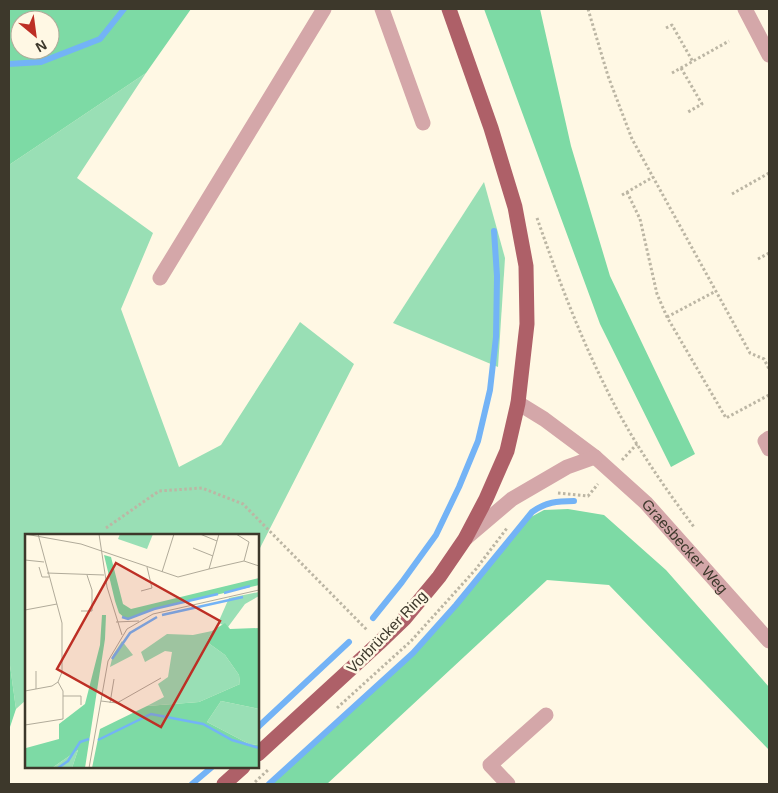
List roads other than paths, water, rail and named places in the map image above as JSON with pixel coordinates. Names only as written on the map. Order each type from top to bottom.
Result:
[{"type":"main road","name":"Vorbrücker Ring","points":[[259,753],[405,618],[434,584],[465,539],[486,499],[507,451],[518,402],[527,324],[526,266],[515,207],[491,128],[449,9]]},
{"type":"main road","points":[[224,784],[242,768]]},
{"type":"street","points":[[160,278],[324,9]]},
{"type":"street","points":[[382,9],[423,123]]},
{"type":"street","points":[[745,9],[769,55]]},
{"type":"street","name":"Graesbecker Weg","points":[[518,402],[595,457],[646,503],[769,641]]},
{"type":"street","points":[[769,438],[765,441],[769,449]]},
{"type":"street","points":[[465,539],[512,499],[567,467],[595,457]]},
{"type":"street","points":[[508,784],[490,766],[546,715]]},
{"type":"waterway","points":[[9,64],[41,62],[100,39],[124,9]]},
{"type":"waterway","points":[[373,618],[436,535],[478,441],[490,390],[496,337],[497,276],[494,231]]},
{"type":"waterway","points":[[269,784],[413,653],[456,605],[532,512],[552,503],[574,501]]},
{"type":"waterway","points":[[259,726],[349,642]]},
{"type":"waterway","points":[[192,784],[211,768]]}]
